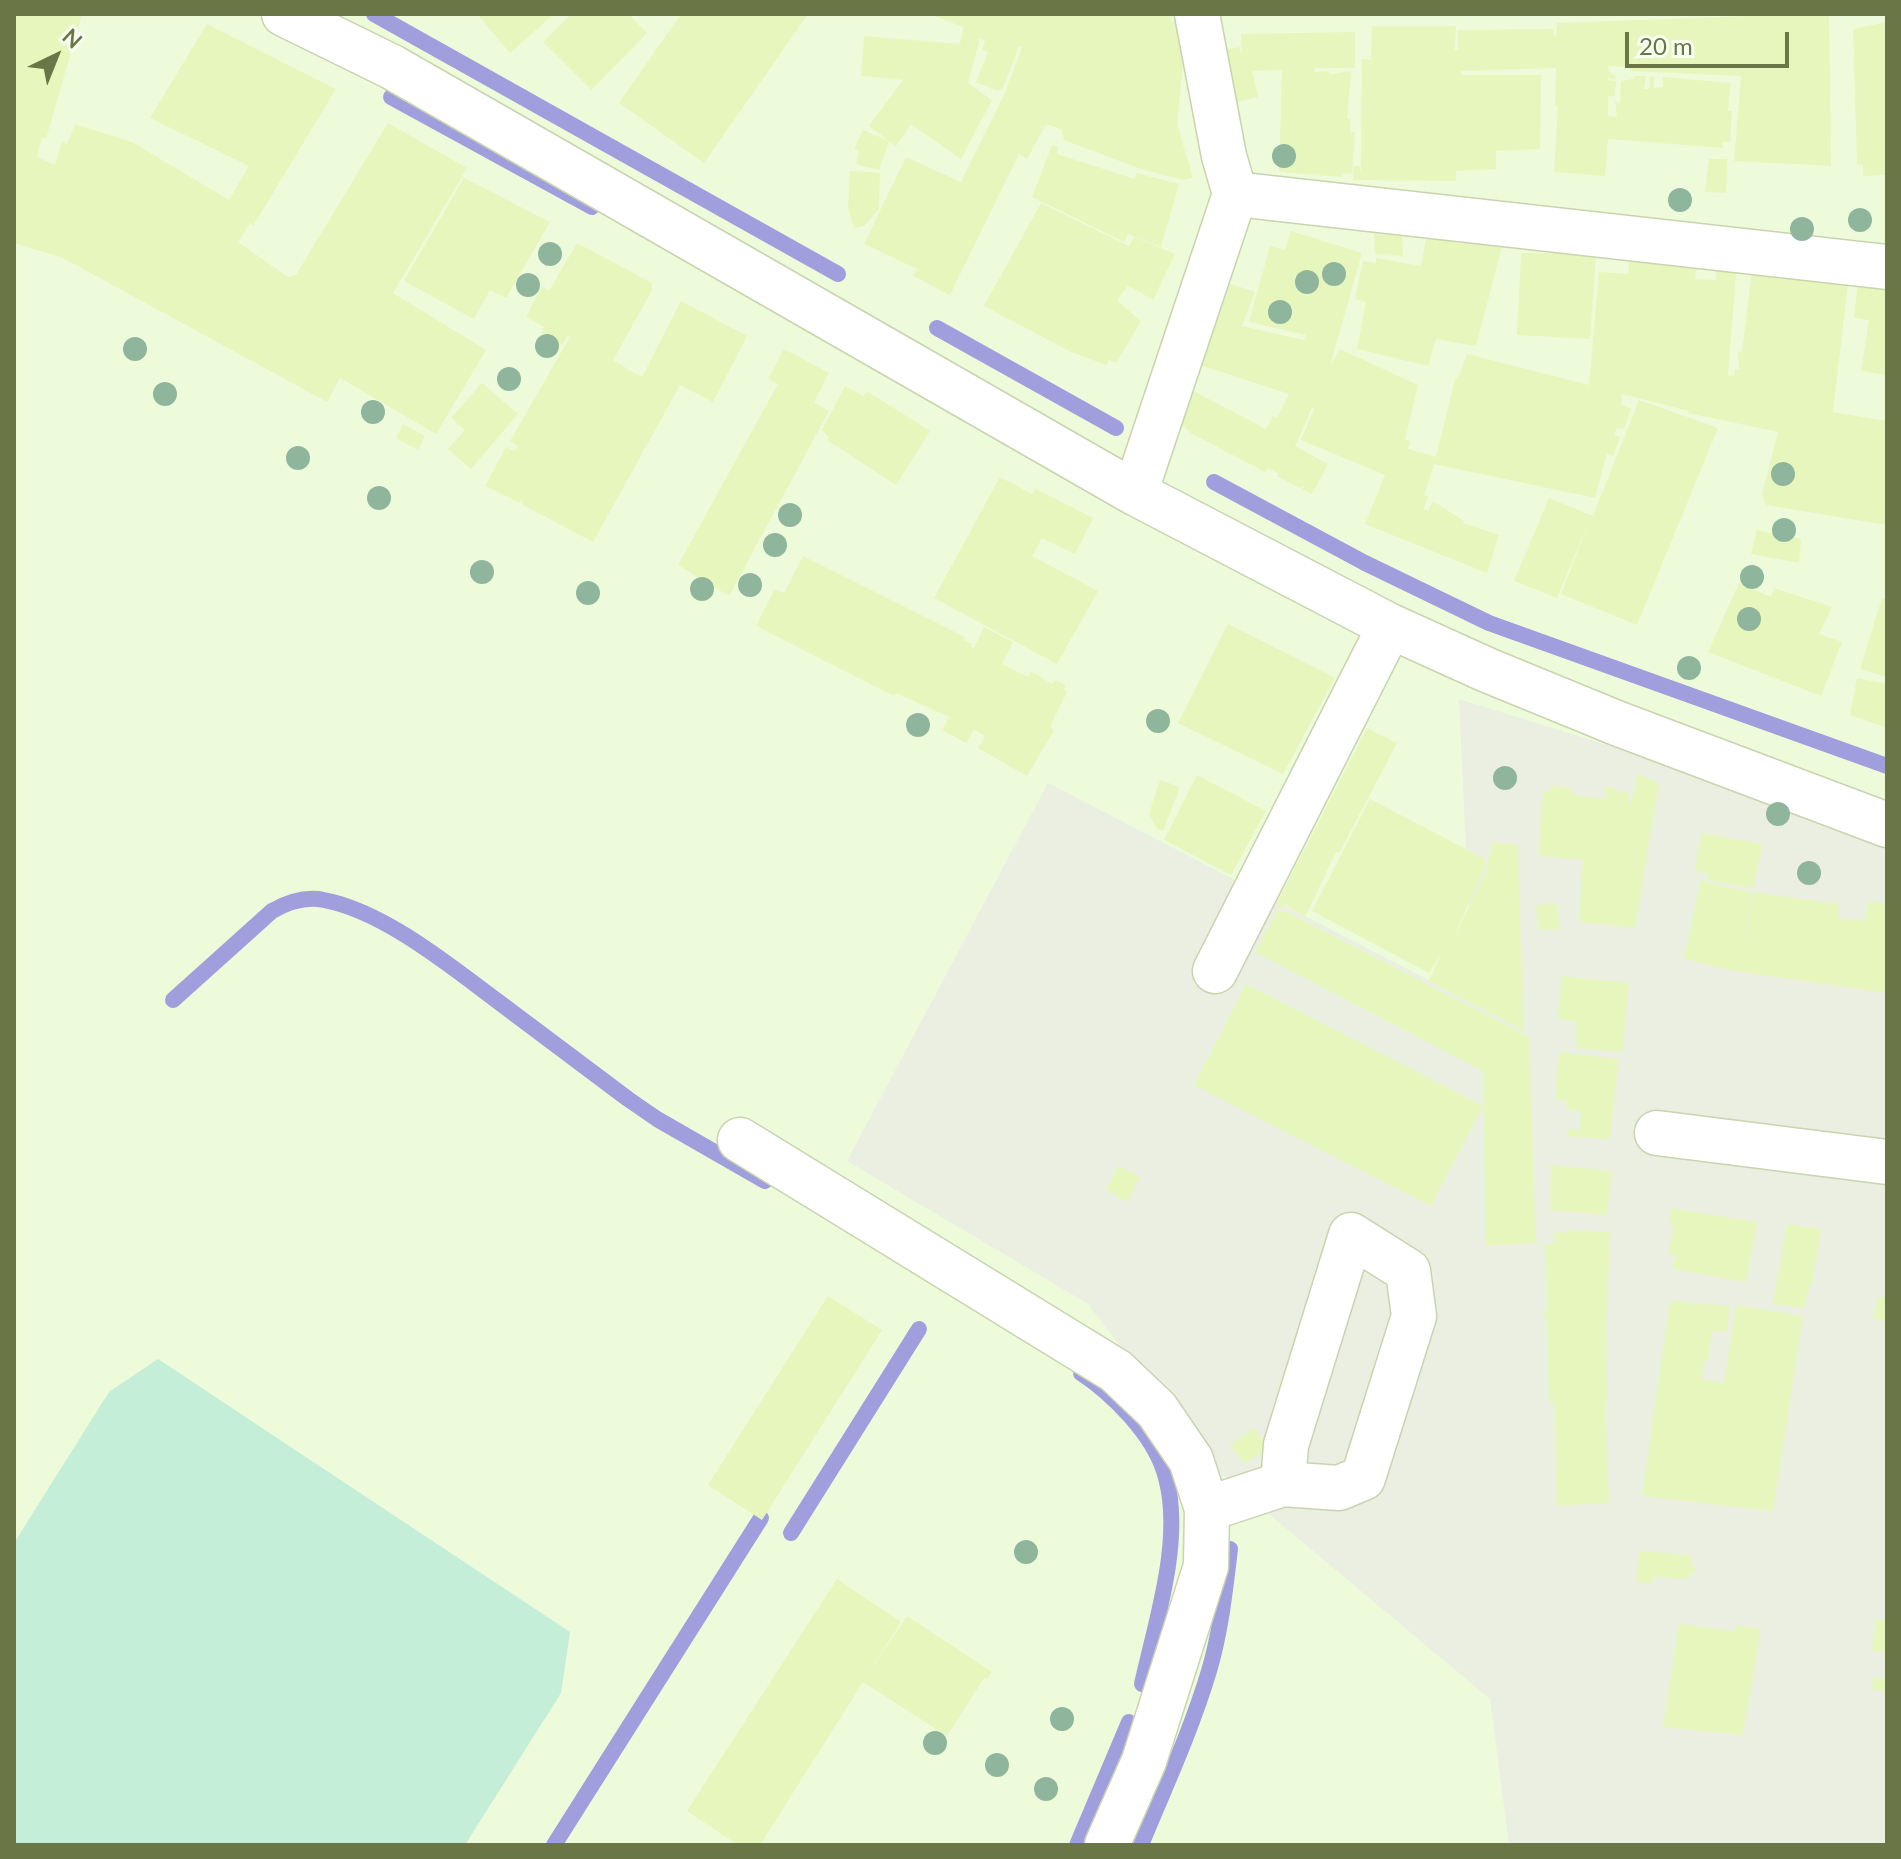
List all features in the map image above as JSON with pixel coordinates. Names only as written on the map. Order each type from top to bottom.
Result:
[{"type":"street","points":[[284,14],[392,67],[1135,493],[1390,626],[1619,724],[1887,825]]},
{"type":"street","points":[[1135,493],[1235,194],[1224,156],[1197,14]]},
{"type":"street","points":[[1235,194],[1887,267]]},
{"type":"street","points":[[1215,971],[1390,626]]},
{"type":"street","points":[[1657,1133],[1887,1162]]},
{"type":"street","points":[[740,1140],[1116,1371],[1157,1410],[1191,1460],[1207,1509],[1206,1566],[1144,1761],[1107,1845]]},
{"type":"street","points":[[1207,1509],[1283,1484],[1339,1488],[1363,1478],[1414,1316],[1408,1271],[1351,1235],[1286,1445],[1283,1484]]},
{"type":"shaded area","points":[[14,14],[1887,14],[1887,1845],[14,1845]]},
{"type":"shaded area","points":[[1459,699],[1887,832],[1887,1845],[1509,1845],[1490,1699],[1214,1468],[1088,1304],[847,1161],[1048,783],[1473,1003]]},
{"type":"shaded area","points":[[158,1359],[570,1632],[561,1693],[465,1845],[14,1845],[14,1543],[109,1392]]},
{"type":"building","points":[[14,14],[82,14],[46,139],[42,137],[37,157],[55,165],[62,142],[67,144],[75,124],[132,142],[229,200],[249,166],[150,118],[207,24],[336,89],[253,226],[250,223],[238,242],[288,277],[296,275],[388,123],[467,168],[393,293],[486,350],[436,434],[340,378],[327,402],[63,258],[14,243]]},
{"type":"building","points":[[477,14],[554,14],[510,53]]},
{"type":"building","points":[[571,14],[634,14],[631,17],[647,33],[591,90],[543,42]]},
{"type":"building","points":[[681,14],[808,14],[704,163],[619,103]]},
{"type":"building","points":[[930,14],[1172,14],[1171,21],[1187,23],[1177,124],[1193,178],[1183,180],[1141,169],[1064,140],[1062,130],[1046,124],[1027,159],[1019,154],[950,295],[913,276],[917,269],[864,244],[906,157],[961,182],[1004,95],[1022,47],[1019,46],[1003,88],[998,91],[976,82],[988,52],[982,50],[985,41],[980,38],[968,83],[992,100],[961,159],[911,124],[896,146],[869,126],[903,80],[861,76],[864,36],[960,44],[963,27]]},
{"type":"building","points":[[1747,14],[1829,14],[1831,166],[1734,161],[1741,76],[1630,71],[1630,67],[1608,66],[1609,72],[1616,76],[1608,80],[1616,81],[1615,96],[1608,96],[1608,116],[1617,117],[1615,101],[1620,102],[1621,81],[1633,79],[1634,76],[1646,76],[1644,89],[1649,89],[1650,76],[1654,77],[1654,88],[1663,87],[1663,77],[1731,83],[1728,111],[1732,111],[1730,142],[1723,142],[1723,148],[1608,139],[1605,176],[1554,172],[1558,106],[1555,106],[1556,68],[1461,71],[1461,75],[1541,75],[1540,149],[1496,151],[1496,169],[1456,171],[1456,181],[1353,180],[1354,166],[1359,166],[1361,171],[1362,59],[1371,60],[1372,26],[1456,26],[1455,50],[1458,50],[1458,30],[1554,29],[1556,36],[1557,23]]},
{"type":"building","points":[[1887,22],[1887,175],[1863,176],[1863,164],[1857,165],[1853,29]]},
{"type":"building","points":[[1355,32],[1355,68],[1314,68],[1314,72],[1329,71],[1330,74],[1351,71],[1347,119],[1350,119],[1350,132],[1355,132],[1352,174],[1342,173],[1342,177],[1279,172],[1282,70],[1252,71],[1258,97],[1225,105],[1224,50],[1239,47],[1242,57],[1241,34]]},
{"type":"building","points":[[863,130],[889,141],[879,170],[856,164],[859,151],[854,149]]},
{"type":"building","points":[[1052,145],[1058,147],[1057,154],[1135,179],[1136,173],[1179,184],[1161,247],[1128,234],[1124,242],[1032,197]]},
{"type":"building","points":[[1709,159],[1727,159],[1726,193],[1705,192]]},
{"type":"building","points":[[850,171],[880,173],[879,209],[864,226],[854,228],[848,208]]},
{"type":"building","points":[[464,178],[550,222],[506,298],[490,290],[474,319],[404,281]]},
{"type":"building","points":[[1041,203],[1129,246],[1134,237],[1175,254],[1153,300],[1128,285],[1117,301],[1141,321],[1116,363],[1109,360],[1106,365],[1069,351],[984,306]]},
{"type":"building","points":[[1291,231],[1362,253],[1330,366],[1340,349],[1418,385],[1405,440],[1411,441],[1408,449],[1436,457],[1455,379],[1467,354],[1589,385],[1599,272],[1628,274],[1630,255],[1697,262],[1695,279],[1716,280],[1716,270],[1700,269],[1700,260],[1737,262],[1728,375],[1734,376],[1735,369],[1739,370],[1738,351],[1742,352],[1753,262],[1849,275],[1833,412],[1887,421],[1887,525],[1766,505],[1762,494],[1778,432],[1688,413],[1622,394],[1621,404],[1631,409],[1624,429],[1617,428],[1614,435],[1620,437],[1613,457],[1607,453],[1595,498],[1434,464],[1424,495],[1428,496],[1424,509],[1428,511],[1433,501],[1463,523],[1499,535],[1487,573],[1365,524],[1385,475],[1301,440],[1314,409],[1295,446],[1328,464],[1312,494],[1268,468],[1265,472],[1189,432],[1172,414],[1184,386],[1266,429],[1273,416],[1277,418],[1289,394],[1185,360],[1222,281],[1255,292],[1242,326],[1304,340],[1306,335],[1249,322],[1270,246],[1285,250]]},
{"type":"building","points":[[1374,234],[1402,236],[1403,256],[1375,254]]},
{"type":"building","points":[[1426,238],[1502,246],[1476,346],[1436,339],[1428,366],[1357,349],[1366,302],[1355,299],[1363,261],[1376,263],[1376,258],[1421,266]]},
{"type":"building","points":[[577,243],[652,283],[652,290],[613,360],[636,374],[642,377],[681,301],[747,336],[713,402],[680,385],[593,542],[521,504],[521,500],[520,503],[485,486],[506,447],[514,451],[518,446],[510,441],[570,337],[567,336],[563,345],[541,333],[544,327],[526,317],[542,286],[549,291]]},
{"type":"building","points":[[1521,253],[1596,254],[1590,339],[1517,335]]},
{"type":"building","points":[[1887,273],[1887,375],[1861,371],[1869,320],[1854,318],[1858,279]]},
{"type":"building","points":[[784,349],[829,373],[814,403],[829,411],[729,596],[678,565],[778,384],[768,379]]},
{"type":"building","points":[[482,383],[518,414],[471,469],[448,449],[465,430],[451,418]]},
{"type":"building","points":[[845,386],[864,396],[867,391],[930,431],[896,485],[827,440],[829,437],[822,430]]},
{"type":"building","points":[[1639,400],[1718,428],[1637,625],[1561,594],[1590,519],[1557,598],[1514,581],[1549,498],[1593,516]]},
{"type":"building","points":[[403,424],[425,436],[418,450],[396,438]]},
{"type":"building","points":[[1000,477],[1032,494],[1036,489],[1093,518],[1075,554],[1042,538],[1032,556],[1098,591],[1057,664],[934,598]]},
{"type":"building","points":[[1757,530],[1801,539],[1799,563],[1751,554]]},
{"type":"building","points":[[803,556],[965,637],[964,640],[974,648],[984,627],[1013,642],[1002,664],[1028,677],[1031,671],[1052,684],[1056,680],[1066,685],[1064,690],[1067,692],[1050,727],[1054,730],[1027,776],[978,748],[985,736],[974,729],[966,743],[942,730],[949,717],[896,693],[894,696],[756,626],[775,589],[784,593]]},
{"type":"building","points":[[1739,583],[1771,597],[1774,588],[1832,607],[1819,634],[1842,642],[1821,696],[1708,652]]},
{"type":"building","points":[[1882,598],[1887,599],[1887,677],[1860,669]]},
{"type":"building","points":[[1228,624],[1335,678],[1283,774],[1178,723]]},
{"type":"building","points":[[1857,678],[1887,684],[1887,728],[1850,715]]},
{"type":"building","points":[[1367,728],[1397,743],[1339,853],[1336,852],[1305,917],[1284,904],[1281,910],[1277,903]]},
{"type":"building","points":[[1637,774],[1659,783],[1635,928],[1579,922],[1583,860],[1538,856],[1543,791],[1550,792],[1551,785],[1573,789],[1573,795],[1604,799],[1608,792],[1604,792],[1605,787],[1615,787],[1614,791],[1626,792],[1630,796],[1630,811]]},
{"type":"building","points":[[1197,775],[1266,811],[1231,875],[1164,840]]},
{"type":"building","points":[[1160,780],[1180,787],[1163,831],[1157,829],[1149,814]]},
{"type":"building","points":[[1370,799],[1485,859],[1484,869],[1452,941],[1486,872],[1492,842],[1518,845],[1524,1031],[1429,981],[1442,952],[1429,973],[1312,911]]},
{"type":"building","points":[[1702,833],[1763,844],[1753,888],[1707,880],[1708,874],[1694,870]]},
{"type":"building","points":[[1701,879],[1750,892],[1745,947],[1752,892],[1839,904],[1838,918],[1865,921],[1868,901],[1887,903],[1887,993],[1735,971],[1684,959]]},
{"type":"building","points":[[1556,903],[1560,929],[1539,930],[1536,905]]},
{"type":"building","points":[[1277,912],[1287,912],[1529,1037],[1536,1243],[1486,1246],[1483,1071],[1255,952]]},
{"type":"building","points":[[1562,976],[1629,983],[1622,1052],[1576,1048],[1576,1021],[1557,1019]]},
{"type":"building","points":[[1246,984],[1483,1106],[1431,1206],[1194,1085]]},
{"type":"building","points":[[1559,1052],[1619,1059],[1610,1139],[1567,1136],[1567,1129],[1580,1130],[1581,1111],[1566,1109],[1567,1101],[1555,1100]]},
{"type":"building","points":[[1551,1165],[1612,1171],[1607,1215],[1550,1210]]},
{"type":"building","points":[[1118,1166],[1140,1177],[1127,1202],[1106,1190]]},
{"type":"building","points":[[1671,1208],[1757,1222],[1746,1282],[1672,1269],[1676,1255],[1668,1253],[1674,1225],[1669,1224]]},
{"type":"building","points":[[1787,1224],[1821,1229],[1811,1287],[1804,1308],[1773,1304]]},
{"type":"building","points":[[1567,1230],[1610,1232],[1605,1401],[1609,1503],[1557,1506],[1554,1402],[1549,1402],[1547,1319],[1544,1311],[1547,1311],[1545,1244],[1554,1244],[1554,1232],[1567,1233]]},
{"type":"building","points":[[1886,1288],[1887,1321],[1873,1319],[1878,1297],[1884,1298]]},
{"type":"building","points":[[828,1296],[882,1330],[762,1520],[708,1485]]},
{"type":"building","points":[[1670,1301],[1730,1306],[1727,1332],[1712,1331],[1708,1361],[1704,1361],[1701,1379],[1724,1383],[1736,1305],[1803,1316],[1773,1511],[1642,1496]]},
{"type":"building","points":[[1254,1428],[1268,1448],[1245,1464],[1230,1445]]},
{"type":"building","points":[[1639,1551],[1692,1555],[1690,1566],[1696,1567],[1695,1574],[1688,1574],[1688,1579],[1653,1577],[1652,1583],[1637,1582]]},
{"type":"building","points":[[837,1579],[901,1622],[865,1678],[907,1616],[992,1672],[987,1679],[984,1678],[947,1736],[863,1682],[760,1845],[738,1845],[687,1811]]},
{"type":"building","points":[[1876,1619],[1887,1620],[1887,1653],[1872,1651]]},
{"type":"building","points":[[1679,1624],[1736,1631],[1736,1625],[1761,1629],[1743,1735],[1663,1727]]},
{"type":"building","points":[[1874,1677],[1887,1680],[1887,1692],[1871,1689]]},
{"type":"waterway","points":[[374,14],[838,274]]},
{"type":"waterway","points":[[391,97],[592,207]]},
{"type":"waterway","points":[[937,328],[1116,428]]},
{"type":"waterway","points":[[1214,482],[1365,563],[1489,623],[1887,766]]},
{"type":"waterway","points":[[173,1000],[272,911],[303,899],[346,906],[369,915],[414,941],[657,1119],[765,1181]]},
{"type":"waterway","points":[[791,1533],[919,1329]]},
{"type":"waterway","points":[[1081,1373],[1118,1403],[1141,1429],[1158,1457],[1170,1496],[1170,1550],[1166,1578],[1142,1684]]},
{"type":"waterway","points":[[554,1845],[761,1518]]},
{"type":"waterway","points":[[1141,1845],[1186,1737],[1209,1671],[1220,1626],[1230,1549]]},
{"type":"waterway","points":[[1077,1845],[1129,1722]]}]
